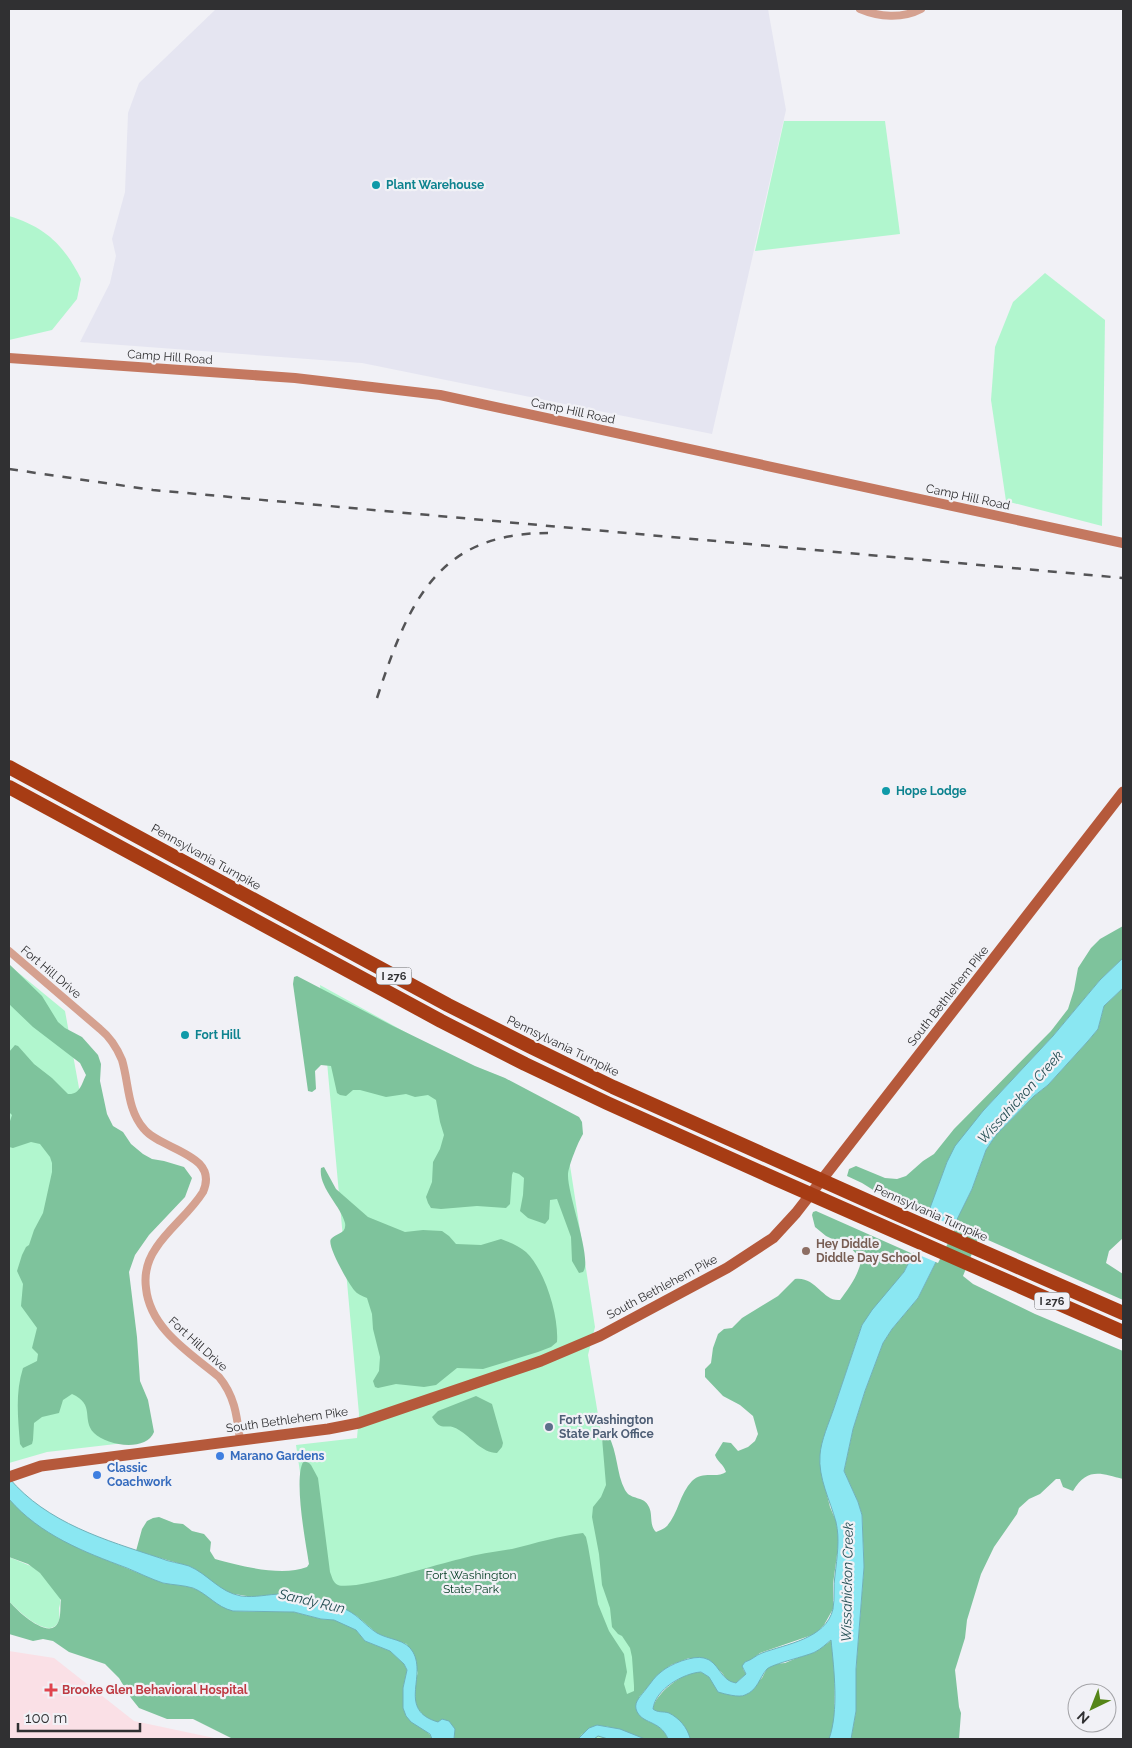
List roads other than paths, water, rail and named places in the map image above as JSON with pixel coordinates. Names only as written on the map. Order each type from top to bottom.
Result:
[{"type":"highway","name":"Pennsylvania Turnpike","points":[[9,767],[423,992],[531,1048],[789,1166],[1123,1312]]},
{"type":"highway","name":"I 276","points":[[9,787],[441,1021],[500,1051],[607,1103],[1123,1332]]},
{"type":"main road","name":"South Bethlehem Pike","points":[[12,1475],[41,1466],[328,1429],[359,1423],[541,1361],[600,1336],[710,1278],[773,1238],[796,1213],[1123,794]]},
{"type":"street","points":[[860,9],[873,15],[898,16],[921,9]]},
{"type":"street","name":"Camp Hill Road","points":[[9,358],[295,378],[440,395],[1123,543]]},
{"type":"street","name":"Fort Hill Drive","points":[[9,952],[100,1028],[112,1041],[122,1060],[131,1104],[142,1128],[150,1135],[192,1158],[203,1168],[206,1177],[203,1192],[157,1246],[148,1261],[145,1274],[146,1295],[152,1312],[163,1328],[219,1377],[226,1387],[236,1410],[240,1440]]},
{"type":"water","name":"Wissahickon Creek","points":[[1123,958],[1123,988],[1104,1006],[1098,1029],[1048,1085],[1034,1096],[996,1135],[986,1150],[972,1189],[918,1298],[883,1343],[865,1391],[853,1429],[844,1471],[862,1515],[864,1567],[856,1669],[856,1711],[851,1739],[829,1739],[835,1703],[831,1640],[815,1652],[770,1667],[764,1672],[753,1690],[742,1696],[718,1692],[709,1677],[701,1672],[687,1675],[671,1683],[659,1695],[653,1709],[676,1717],[685,1727],[690,1739],[668,1739],[660,1728],[642,1718],[636,1709],[636,1703],[639,1698],[653,1680],[665,1669],[676,1663],[699,1657],[709,1660],[726,1679],[736,1683],[746,1674],[742,1666],[745,1662],[762,1653],[814,1634],[829,1619],[834,1605],[838,1535],[836,1522],[823,1481],[820,1455],[824,1437],[862,1325],[904,1272],[913,1254],[947,1162],[955,1146],[983,1111],[1053,1036],[1100,980]]},
{"type":"water","name":"Sandy Run","points":[[9,1478],[24,1494],[41,1507],[78,1528],[167,1561],[189,1566],[233,1594],[251,1597],[277,1594],[307,1596],[340,1606],[351,1612],[377,1633],[402,1642],[410,1648],[416,1662],[415,1692],[419,1710],[426,1717],[438,1722],[442,1719],[449,1721],[455,1729],[454,1739],[432,1739],[430,1734],[411,1722],[403,1708],[403,1688],[407,1670],[404,1664],[390,1651],[365,1641],[356,1630],[334,1620],[321,1619],[294,1612],[233,1611],[222,1607],[193,1588],[163,1583],[79,1549],[34,1523],[21,1512],[9,1499]]},
{"type":"water","points":[[597,1725],[620,1729],[645,1739],[608,1739],[598,1736],[594,1739],[578,1739],[589,1728]]},
{"type":"railway","points":[[9,469],[153,490],[1123,578]]},
{"type":"railway","points":[[377,698],[401,633],[415,604],[432,580],[453,560],[478,546],[510,536],[548,533]]},
{"type":"place","name":"Plant Warehouse","points":[[376,185]]},
{"type":"place","name":"Hope Lodge","points":[[886,791]]},
{"type":"place","name":"Fort Hill","points":[[185,1035]]},
{"type":"place","name":"Hey Diddle Diddle Day School","points":[[806,1251]]},
{"type":"place","name":"Fort Washington State Park Office","points":[[549,1427]]},
{"type":"place","name":"Marano Gardens","points":[[220,1456]]},
{"type":"place","name":"Classic Coachwork","points":[[97,1475]]},
{"type":"place","name":"Brooke Glen Behavioral Hospital","points":[[51,1690]]},
{"type":"park label","name":"Fort Washington State Park","points":[[471,1582]]}]
